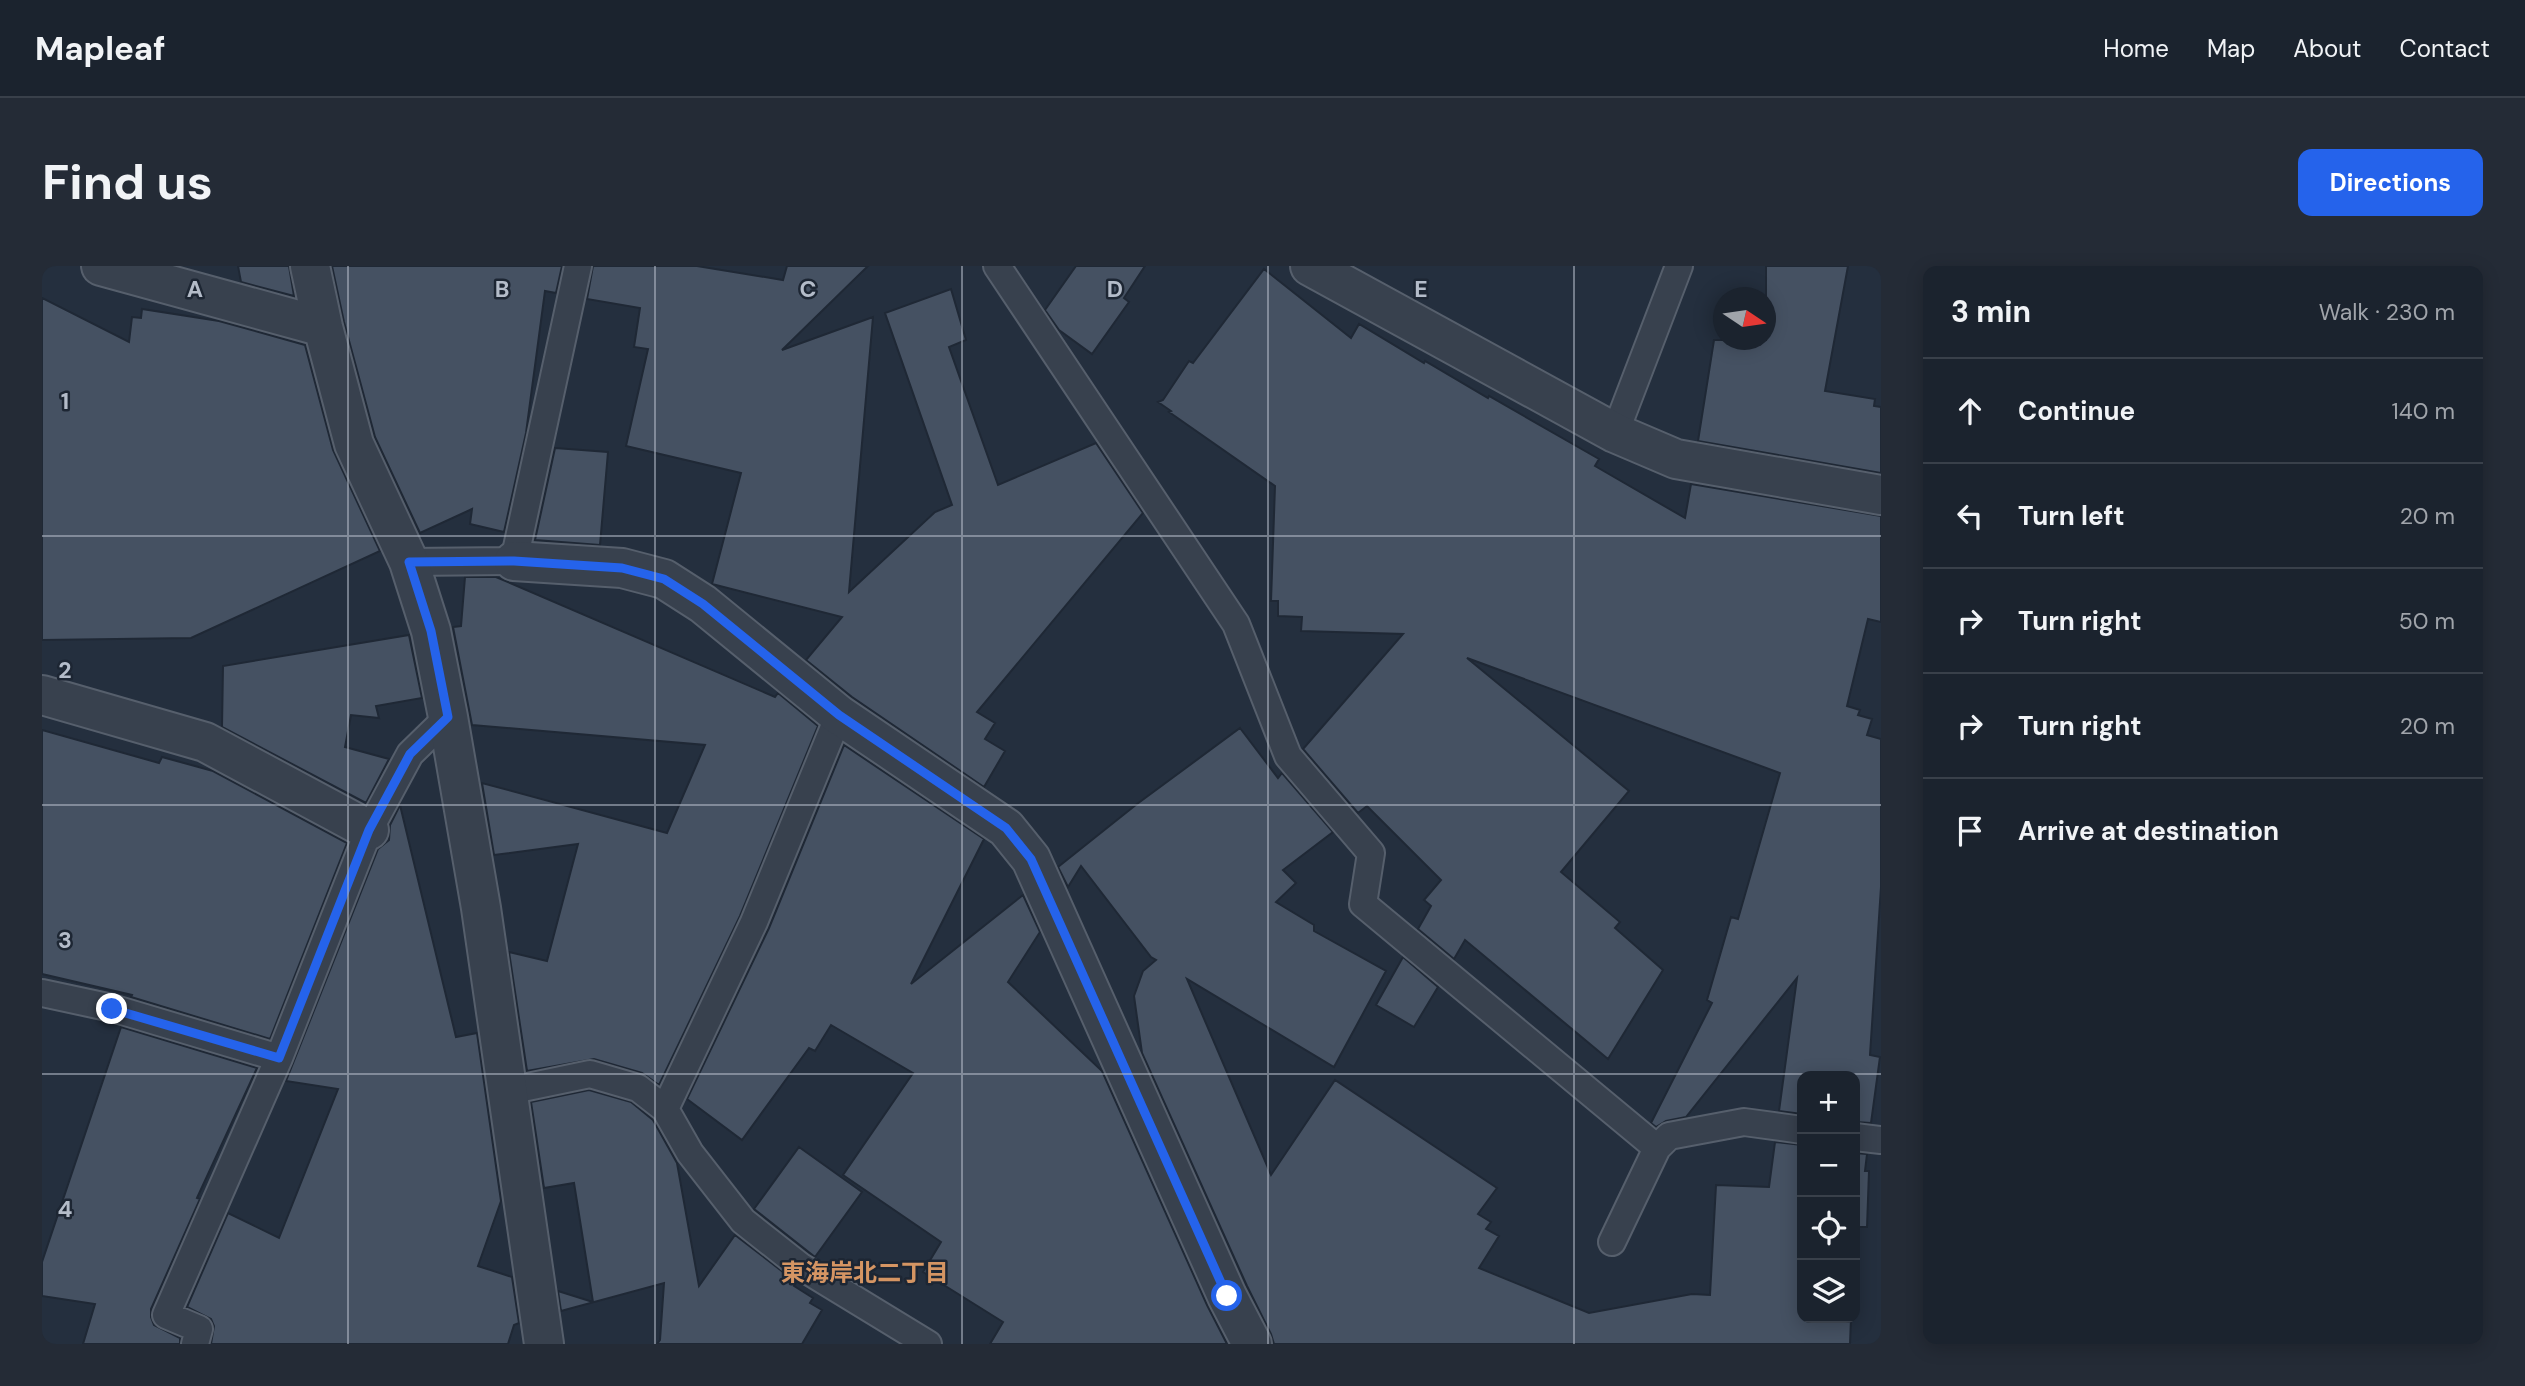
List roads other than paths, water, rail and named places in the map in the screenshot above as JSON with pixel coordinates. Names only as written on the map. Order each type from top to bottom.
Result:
[{"type":"street","points":[[101,266],[323,327]]},
{"type":"street","points":[[310,266],[354,444],[409,562],[431,631],[483,921],[544,1344]]},
{"type":"street","points":[[1310,266],[1615,433],[1676,458],[1881,495]]},
{"type":"street","points":[[514,561],[622,568],[664,579],[703,604],[839,715],[1006,828],[1031,859],[1227,1296],[1252,1344]]},
{"type":"street","points":[[42,695],[205,741],[369,830]]},
{"type":"lane","points":[[409,562],[514,561],[578,266]]},
{"type":"lane","points":[[998,266],[1236,624],[1288,756],[1371,853],[1363,904],[1657,1148]]},
{"type":"lane","points":[[1615,433],[1679,266]]},
{"type":"lane","points":[[665,1109],[754,922],[839,715]]},
{"type":"lane","points":[[195,1344],[199,1329],[166,1315],[279,1058],[369,830],[410,754],[448,717]]},
{"type":"lane","points":[[42,993],[112,1009],[279,1058]]},
{"type":"lane","points":[[508,1091],[590,1074],[638,1088],[665,1109],[690,1153],[743,1221],[800,1266],[928,1344]]},
{"type":"lane","points":[[1612,1242],[1657,1148],[1669,1136],[1744,1122],[1797,1129]]},
{"type":"lane","points":[[1860,1138],[1881,1140]]},
{"type":"district","name":"東海岸北二丁目","points":[[865,1272]]}]
